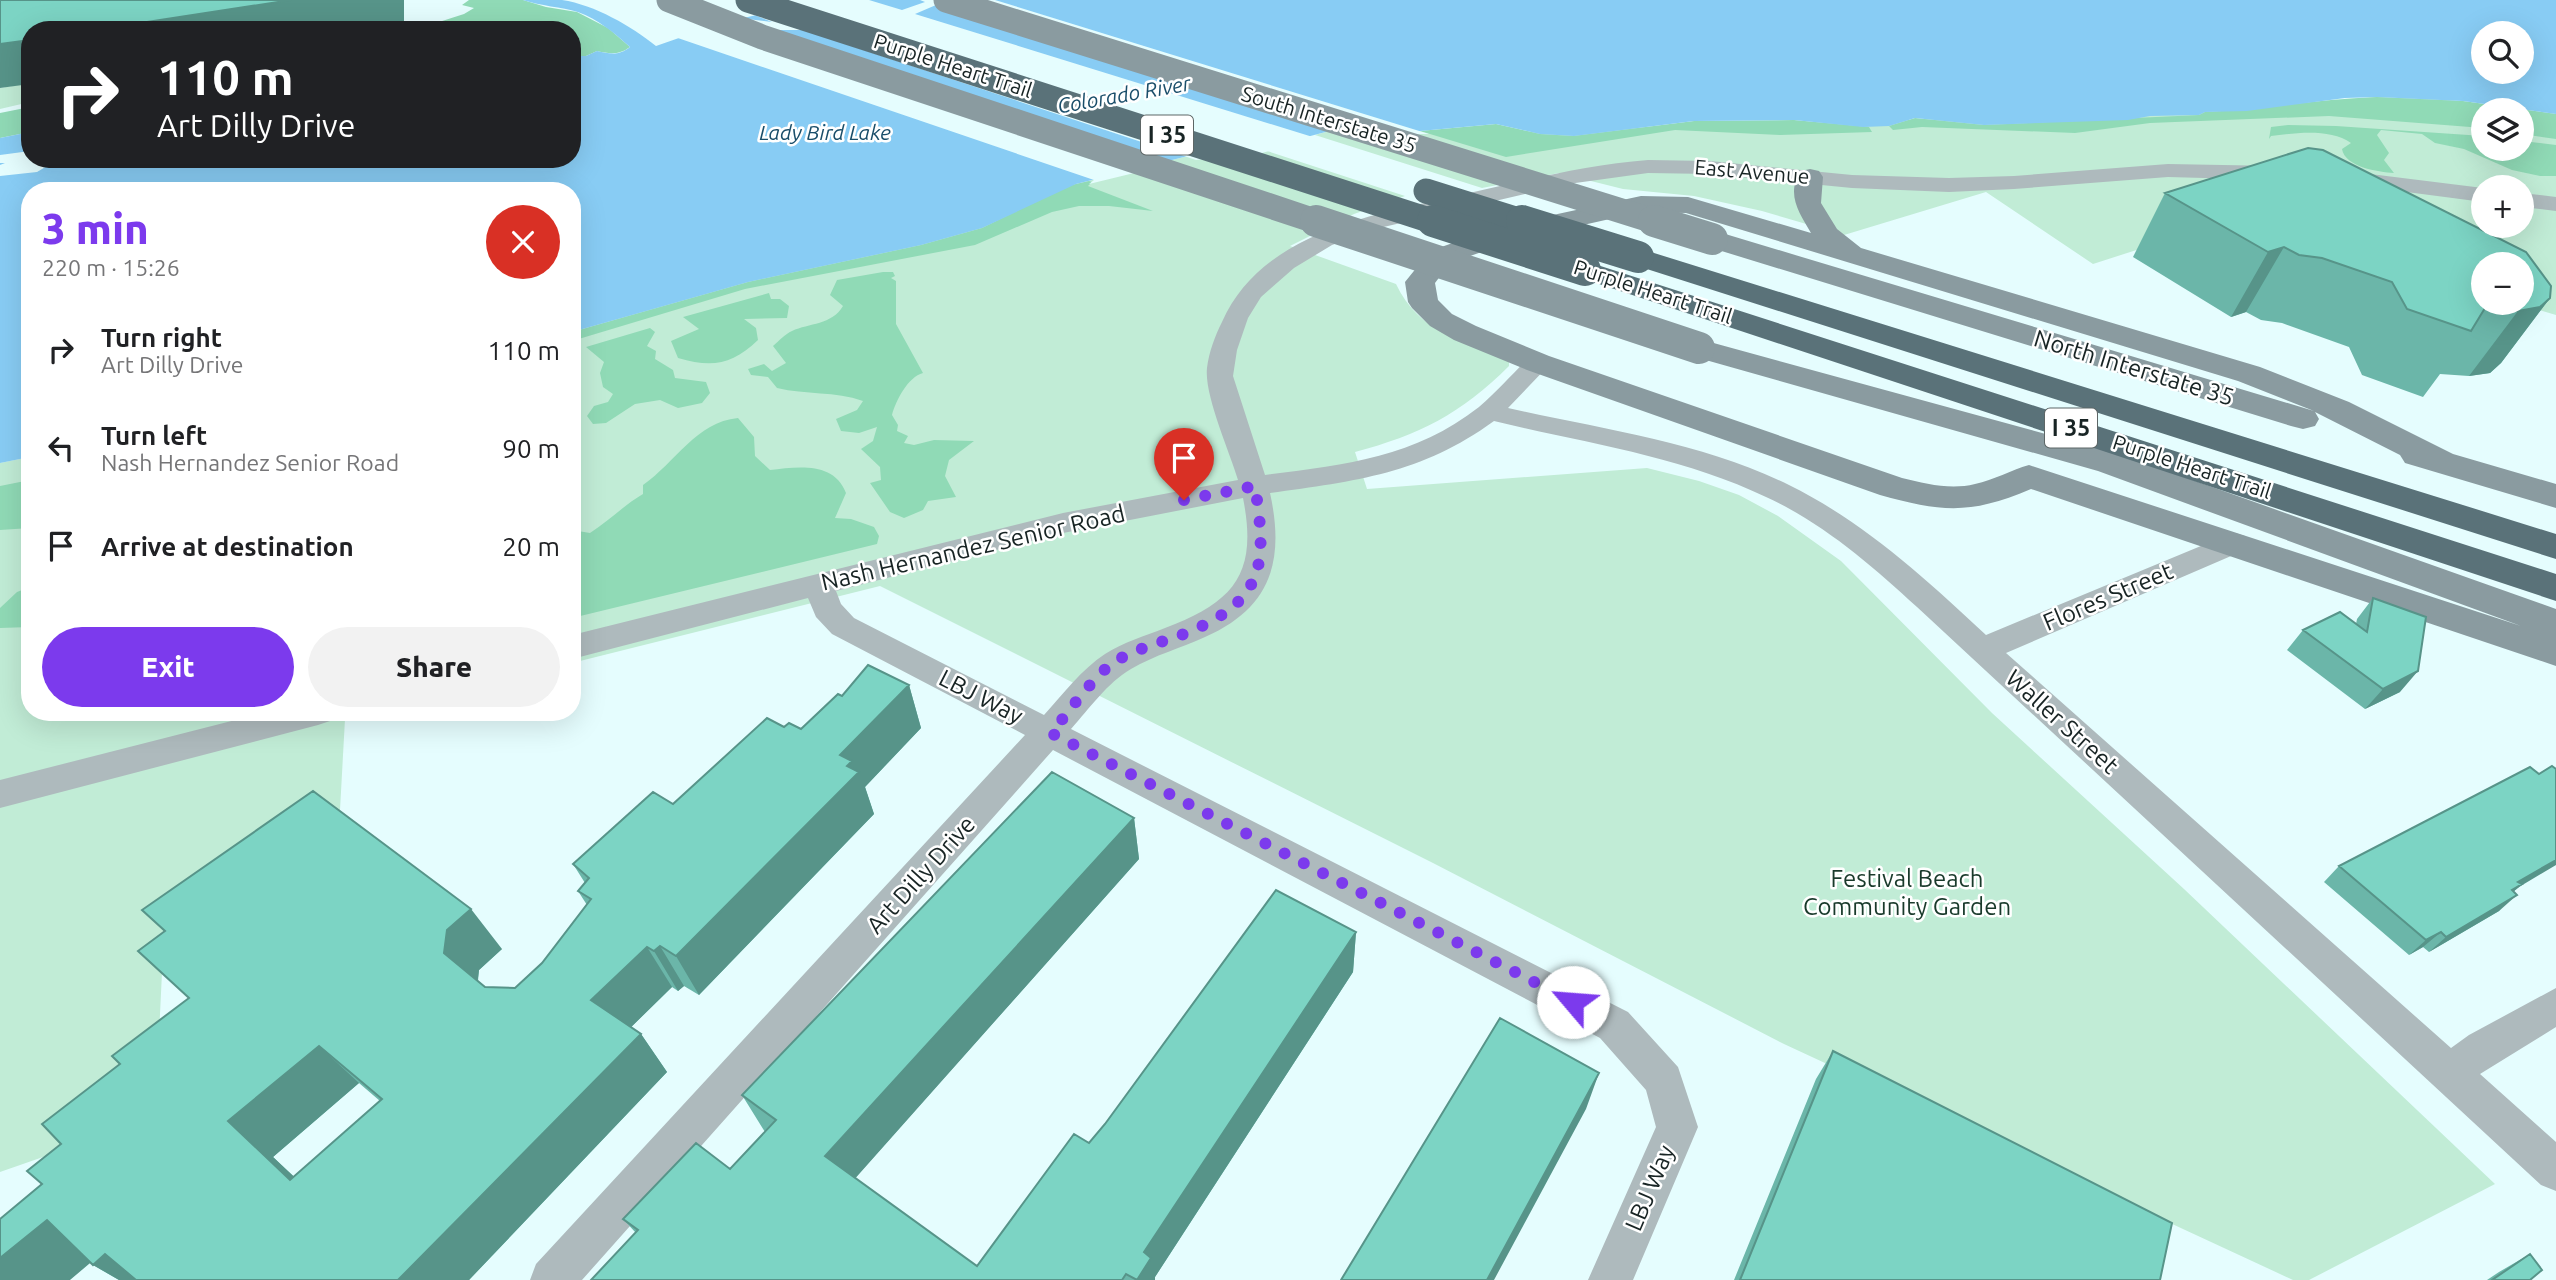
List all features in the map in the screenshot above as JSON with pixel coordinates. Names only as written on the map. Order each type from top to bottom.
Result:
[{"type":"highway","name":"Purple Heart Trail","points":[[748,0],[2556,587]]},
{"type":"highway","name":"Purple Heart Trail","points":[[820,0],[1071,79]]},
{"type":"highway","name":"Purple Heart Trail","points":[[1401,182],[2556,547]]},
{"type":"highway","points":[[2316,507],[2396,548],[2556,608]]},
{"type":"main road","points":[[669,0],[762,37],[1699,348],[2110,463],[2556,624]]},
{"type":"main road","name":"South Interstate 35","points":[[946,0],[1712,239]]},
{"type":"main road","points":[[1753,222],[1769,222],[1795,213],[1809,190]]},
{"type":"main road","points":[[1809,190],[1826,234],[1853,253]]},
{"type":"main road","points":[[2441,462],[2337,409],[2249,374],[1753,222],[1688,205],[1641,204],[1508,233],[1440,257],[1420,282],[1423,302],[1441,320],[1465,333],[1538,363],[1921,495],[1963,499],[1983,496],[2029,476],[2556,652]]},
{"type":"main road","name":"North Interstate 35","points":[[1712,239],[2556,496]]},
{"type":"street","name":"East Avenue","points":[[1255,486],[1218,372],[1231,332],[1244,303],[1272,274],[1303,252],[1335,236],[1372,223],[1594,172],[1634,166],[1752,170],[1809,190],[1962,185],[2151,171],[2300,174]]},
{"type":"street","points":[[2324,176],[2471,194]]},
{"type":"street","points":[[2534,201],[2556,204]]},
{"type":"street","name":"Nash Hernandez Senior Road","points":[[581,645],[1063,523],[1255,486],[1365,471],[1434,447],[1489,412],[1538,363]]},
{"type":"street","name":"Waller Street","points":[[1489,412],[1689,458],[1744,476],[1798,502],[1844,530],[1896,568],[1982,650],[2556,1170]]},
{"type":"street","name":"Art Dilly Drive","points":[[552,1280],[1051,733],[1102,673],[1119,659],[1192,631],[1222,615],[1243,596],[1259,571],[1262,548],[1255,486]]},
{"type":"street","name":"Flores Street","points":[[1982,650],[2235,543]]},
{"type":"street","name":"LBJ Way","points":[[819,584],[827,608],[843,626],[1614,1025],[1664,1081],[1677,1127],[1610,1280]]},
{"type":"street","points":[[0,794],[283,721]]},
{"type":"street","points":[[2450,1073],[2483,1048],[2556,1006]]},
{"type":"green space","points":[[469,0],[523,0],[577,12],[608,28],[630,47],[618,53],[597,51],[581,56],[581,21],[442,21],[474,8],[462,5]]},
{"type":"green space","points":[[21,84],[21,104],[0,109],[0,88]]},
{"type":"green space","points":[[2377,97],[2442,99],[2471,103],[2471,161],[2534,161],[2534,111],[2556,114],[2556,315],[2536,309],[2534,252],[2471,252],[2471,259],[2307,195],[2093,264],[1986,192],[1844,235],[1762,211],[1694,196],[1623,189],[1559,173],[1482,188],[1315,135],[1333,130],[1589,132],[1625,128],[2222,111]]},
{"type":"green space","points":[[2377,97],[2471,102],[2471,127],[2329,116],[2150,123],[2075,133],[1922,127],[1893,130],[1889,126],[1915,118],[1984,125],[2199,115],[2205,112]]},
{"type":"green space","points":[[21,109],[21,134],[0,138],[0,113]]},
{"type":"green space","points":[[2534,111],[2556,114],[2556,139],[2534,136]]},
{"type":"green space","points":[[1794,120],[1869,127],[1872,132],[1780,135],[1675,130],[1506,157],[1420,131],[1496,124],[1540,134],[1573,136],[1694,121]]},
{"type":"green space","points":[[2336,126],[2471,135],[2471,152],[2435,143],[2422,134],[2381,130],[2377,135],[2389,153],[2384,160],[2394,173],[2363,167],[2349,160],[2342,149],[2351,143],[2343,138],[2323,133],[2301,133],[2271,136],[2269,139],[2271,127]]},
{"type":"green space","points":[[2534,142],[2556,145],[2556,176],[2540,176],[2512,170],[2491,161],[2534,161]]},
{"type":"green space","name":"Festival Beach Community Garden","points":[[1261,149],[1405,196],[1354,214],[1290,246],[1396,284],[1406,301],[1430,325],[1459,340],[1509,359],[1509,366],[1491,383],[1438,421],[1399,438],[1355,452],[1367,489],[1647,468],[1699,481],[1739,495],[1778,516],[1841,561],[1992,713],[2184,889],[2495,1184],[2309,1280],[2293,1280],[1784,1044],[1433,863],[880,586],[581,661],[581,329],[1076,184],[1184,157]]},
{"type":"green space","points":[[1089,181],[1092,182],[1088,186],[1153,211],[1079,206],[1052,212],[975,245],[745,289],[581,338],[581,329],[748,282],[921,245],[982,228],[1067,186]]},
{"type":"green space","points":[[893,272],[895,276],[891,278],[896,281],[896,324],[923,373],[912,379],[896,403],[892,415],[898,425],[897,431],[908,436],[904,443],[914,445],[934,440],[974,441],[949,460],[945,476],[956,497],[928,501],[923,510],[904,518],[890,512],[870,483],[881,480],[880,467],[861,449],[873,441],[877,427],[859,433],[841,431],[836,419],[857,410],[863,401],[777,388],[768,377],[751,375],[748,369],[764,364],[772,371],[786,363],[773,346],[789,332],[827,320],[838,312],[843,306],[830,295],[837,280]]},
{"type":"green space","points":[[769,293],[771,299],[780,299],[789,306],[787,318],[744,319],[756,328],[758,340],[739,355],[711,363],[678,358],[671,341],[699,329],[683,317]]},
{"type":"green space","points":[[650,328],[655,332],[647,346],[656,351],[655,359],[673,370],[675,378],[706,382],[710,393],[702,403],[678,408],[660,400],[635,404],[606,423],[593,424],[587,416],[594,406],[608,402],[613,394],[603,387],[600,373],[604,362],[586,347]]},
{"type":"green space","points":[[738,418],[754,437],[755,456],[770,470],[814,468],[833,475],[846,493],[835,518],[851,519],[874,527],[879,536],[877,544],[581,616],[581,532],[590,533],[643,494],[643,485],[687,444],[723,421]]},
{"type":"green space","points":[[21,459],[21,721],[345,721],[340,810],[164,931],[155,1118],[0,1172],[0,463]]},
{"type":"green space","points":[[21,482],[21,529],[0,530],[0,486]]},
{"type":"green space","points":[[21,590],[21,627],[0,628],[0,608]]},
{"type":"water","name":"Lady Bird Lake","points":[[523,0],[562,0],[587,6],[624,24],[656,46],[722,23],[821,0],[2556,0],[2556,114],[2534,111],[2534,98],[2471,98],[2471,102],[2377,97],[2345,98],[2247,111],[2205,112],[2199,115],[1984,125],[1915,118],[1889,126],[1863,127],[1794,120],[1694,121],[1574,136],[1540,134],[1496,124],[1420,131],[1333,130],[1261,149],[1184,157],[1076,184],[982,228],[921,245],[748,282],[581,329],[581,182],[21,182],[21,459],[0,463],[0,138],[21,134],[21,168],[581,168],[581,56],[597,51],[618,53],[630,47],[585,15]]},
{"type":"pier","points":[[806,0],[869,0],[902,10],[925,2],[920,0],[995,0],[1429,134],[1343,134],[936,5],[915,14],[1316,138],[1262,153],[1196,160],[803,30],[768,30],[1167,165],[1089,184],[1094,180],[672,36],[730,17],[772,22],[749,13]]},
{"type":"pier","points":[[21,152],[21,168],[44,168],[37,172],[0,176],[0,165],[5,163],[0,163],[0,155]]},
{"type":"building","points":[[0,0],[291,0],[154,21],[21,21],[21,41],[0,44]]},
{"type":"building","points":[[2308,148],[2323,150],[2471,224],[2471,238],[2498,238],[2526,252],[2471,252],[2471,315],[2481,315],[2471,331],[2407,309],[2392,282],[2322,258],[2299,255],[2284,247],[2268,252],[2165,193]]},
{"type":"building","points":[[2534,263],[2551,286],[2550,298],[2540,307],[2534,308]]},
{"type":"building","points":[[2373,598],[2426,617],[2418,671],[2383,689],[2303,630],[2340,612],[2367,632]]},
{"type":"building","points":[[868,665],[909,685],[840,755],[852,761],[847,766],[859,772],[676,956],[660,946],[654,951],[647,947],[591,1000],[641,1034],[398,1280],[136,1280],[105,1254],[93,1265],[47,1220],[0,1258],[0,1219],[42,1184],[27,1171],[61,1144],[42,1124],[120,1064],[112,1056],[189,998],[138,951],[165,931],[142,910],[313,791],[471,909],[447,930],[444,953],[485,987],[515,988],[542,963],[591,899],[578,891],[589,878],[573,864],[653,792],[673,804],[767,718],[784,727],[789,723],[801,729],[838,694],[842,696]],"holes":[[[319,1046],[382,1099],[290,1180],[228,1121]]]},
{"type":"building","points":[[2552,766],[2556,769],[2556,860],[2518,882],[2522,884],[2512,890],[2517,895],[2446,937],[2441,932],[2426,940],[2339,866],[2530,767],[2539,774]]},
{"type":"building","points":[[1052,772],[1134,818],[825,1156],[977,1266],[1074,1134],[1089,1143],[1105,1124],[1276,890],[1356,932],[1144,1252],[1151,1258],[1137,1280],[1126,1274],[1122,1280],[591,1280],[638,1230],[623,1219],[696,1143],[730,1169],[776,1120],[742,1095]]},
{"type":"building","points":[[1500,1018],[1599,1073],[1487,1280],[1341,1280]]},
{"type":"building","points":[[1833,1051],[2172,1223],[2160,1280],[1740,1280]]},
{"type":"building","points":[[2530,1254],[2542,1270],[2530,1280],[2492,1280]]},
{"type":"route","points":[[1184,500],[1255,486],[1262,548],[1259,571],[1243,596],[1222,615],[1192,631],[1147,646],[1119,659],[1102,673],[1051,733],[1573,1002]]},
{"type":"water label","name":"Colorado River","points":[[1124,95]]}]
